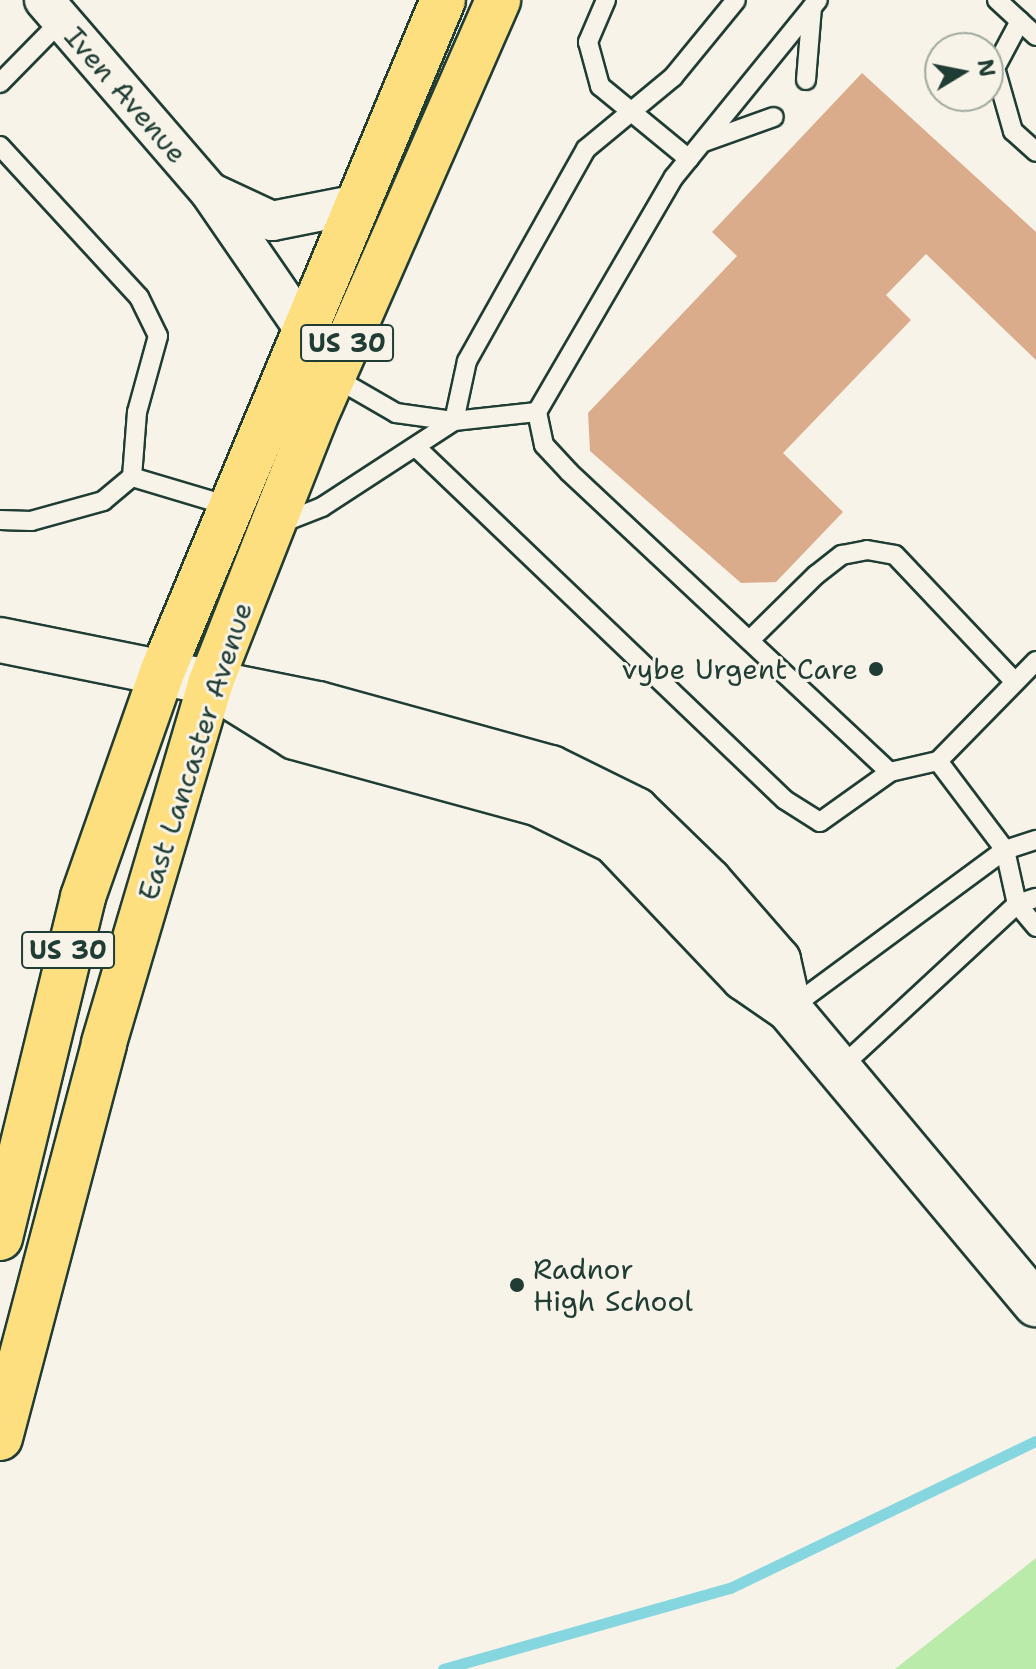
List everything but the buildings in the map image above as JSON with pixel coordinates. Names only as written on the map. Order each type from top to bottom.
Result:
[{"type":"highway","name":"East Lancaster Avenue","points":[[0,1238],[83,897],[163,670],[301,325],[443,0]]},
{"type":"highway","name":"East Lancaster Avenue","points":[[0,1438],[104,1043],[210,684],[332,376],[498,0]]},
{"type":"main road","points":[[0,640],[163,670],[210,684],[295,737],[537,803],[614,841],[744,978],[789,1009],[1036,1304]]},
{"type":"street","name":"Iven Avenue","points":[[53,10],[209,191],[301,325]]},
{"type":"street","name":"Iven Avenue","points":[[209,191],[272,221],[353,205]]},
{"type":"lane","points":[[606,0],[593,24],[591,59],[600,86],[626,113],[689,159]]},
{"type":"lane","points":[[272,526],[322,507],[419,450],[454,421],[467,361],[586,149],[673,77],[736,0]]},
{"type":"lane","points":[[997,0],[1036,36]]},
{"type":"lane","points":[[806,80],[815,4]]},
{"type":"lane","points":[[815,4],[689,159],[537,412],[544,445],[890,772]]},
{"type":"lane","points":[[0,83],[53,10]]},
{"type":"lane","points":[[1020,21],[995,68],[1013,131],[1036,152]]},
{"type":"lane","points":[[701,143],[774,117]]},
{"type":"lane","points":[[0,146],[139,297],[158,336],[137,412],[132,477],[103,501],[31,521],[0,520]]},
{"type":"lane","points":[[332,376],[396,413],[454,421],[537,412]]},
{"type":"lane","points":[[419,450],[785,800],[820,822],[890,772],[938,761],[1036,661]]},
{"type":"lane","points":[[132,477],[229,506]]},
{"type":"lane","points":[[750,640],[816,575],[842,555],[867,550],[895,555],[1014,681]]},
{"type":"lane","points":[[938,761],[1005,850],[1017,904],[1036,927]]},
{"type":"lane","points":[[789,1009],[1005,850],[1036,840]]},
{"type":"lane","points":[[837,1070],[1017,904],[1036,898]]},
{"type":"green space","points":[[1036,1558],[1036,1669],[895,1669]]},
{"type":"waterway","points":[[443,1669],[730,1588],[1036,1441]]},
{"type":"place","name":"vybe Urgent Care","points":[[876,669]]},
{"type":"place","name":"Radnor High School","points":[[517,1285]]}]
